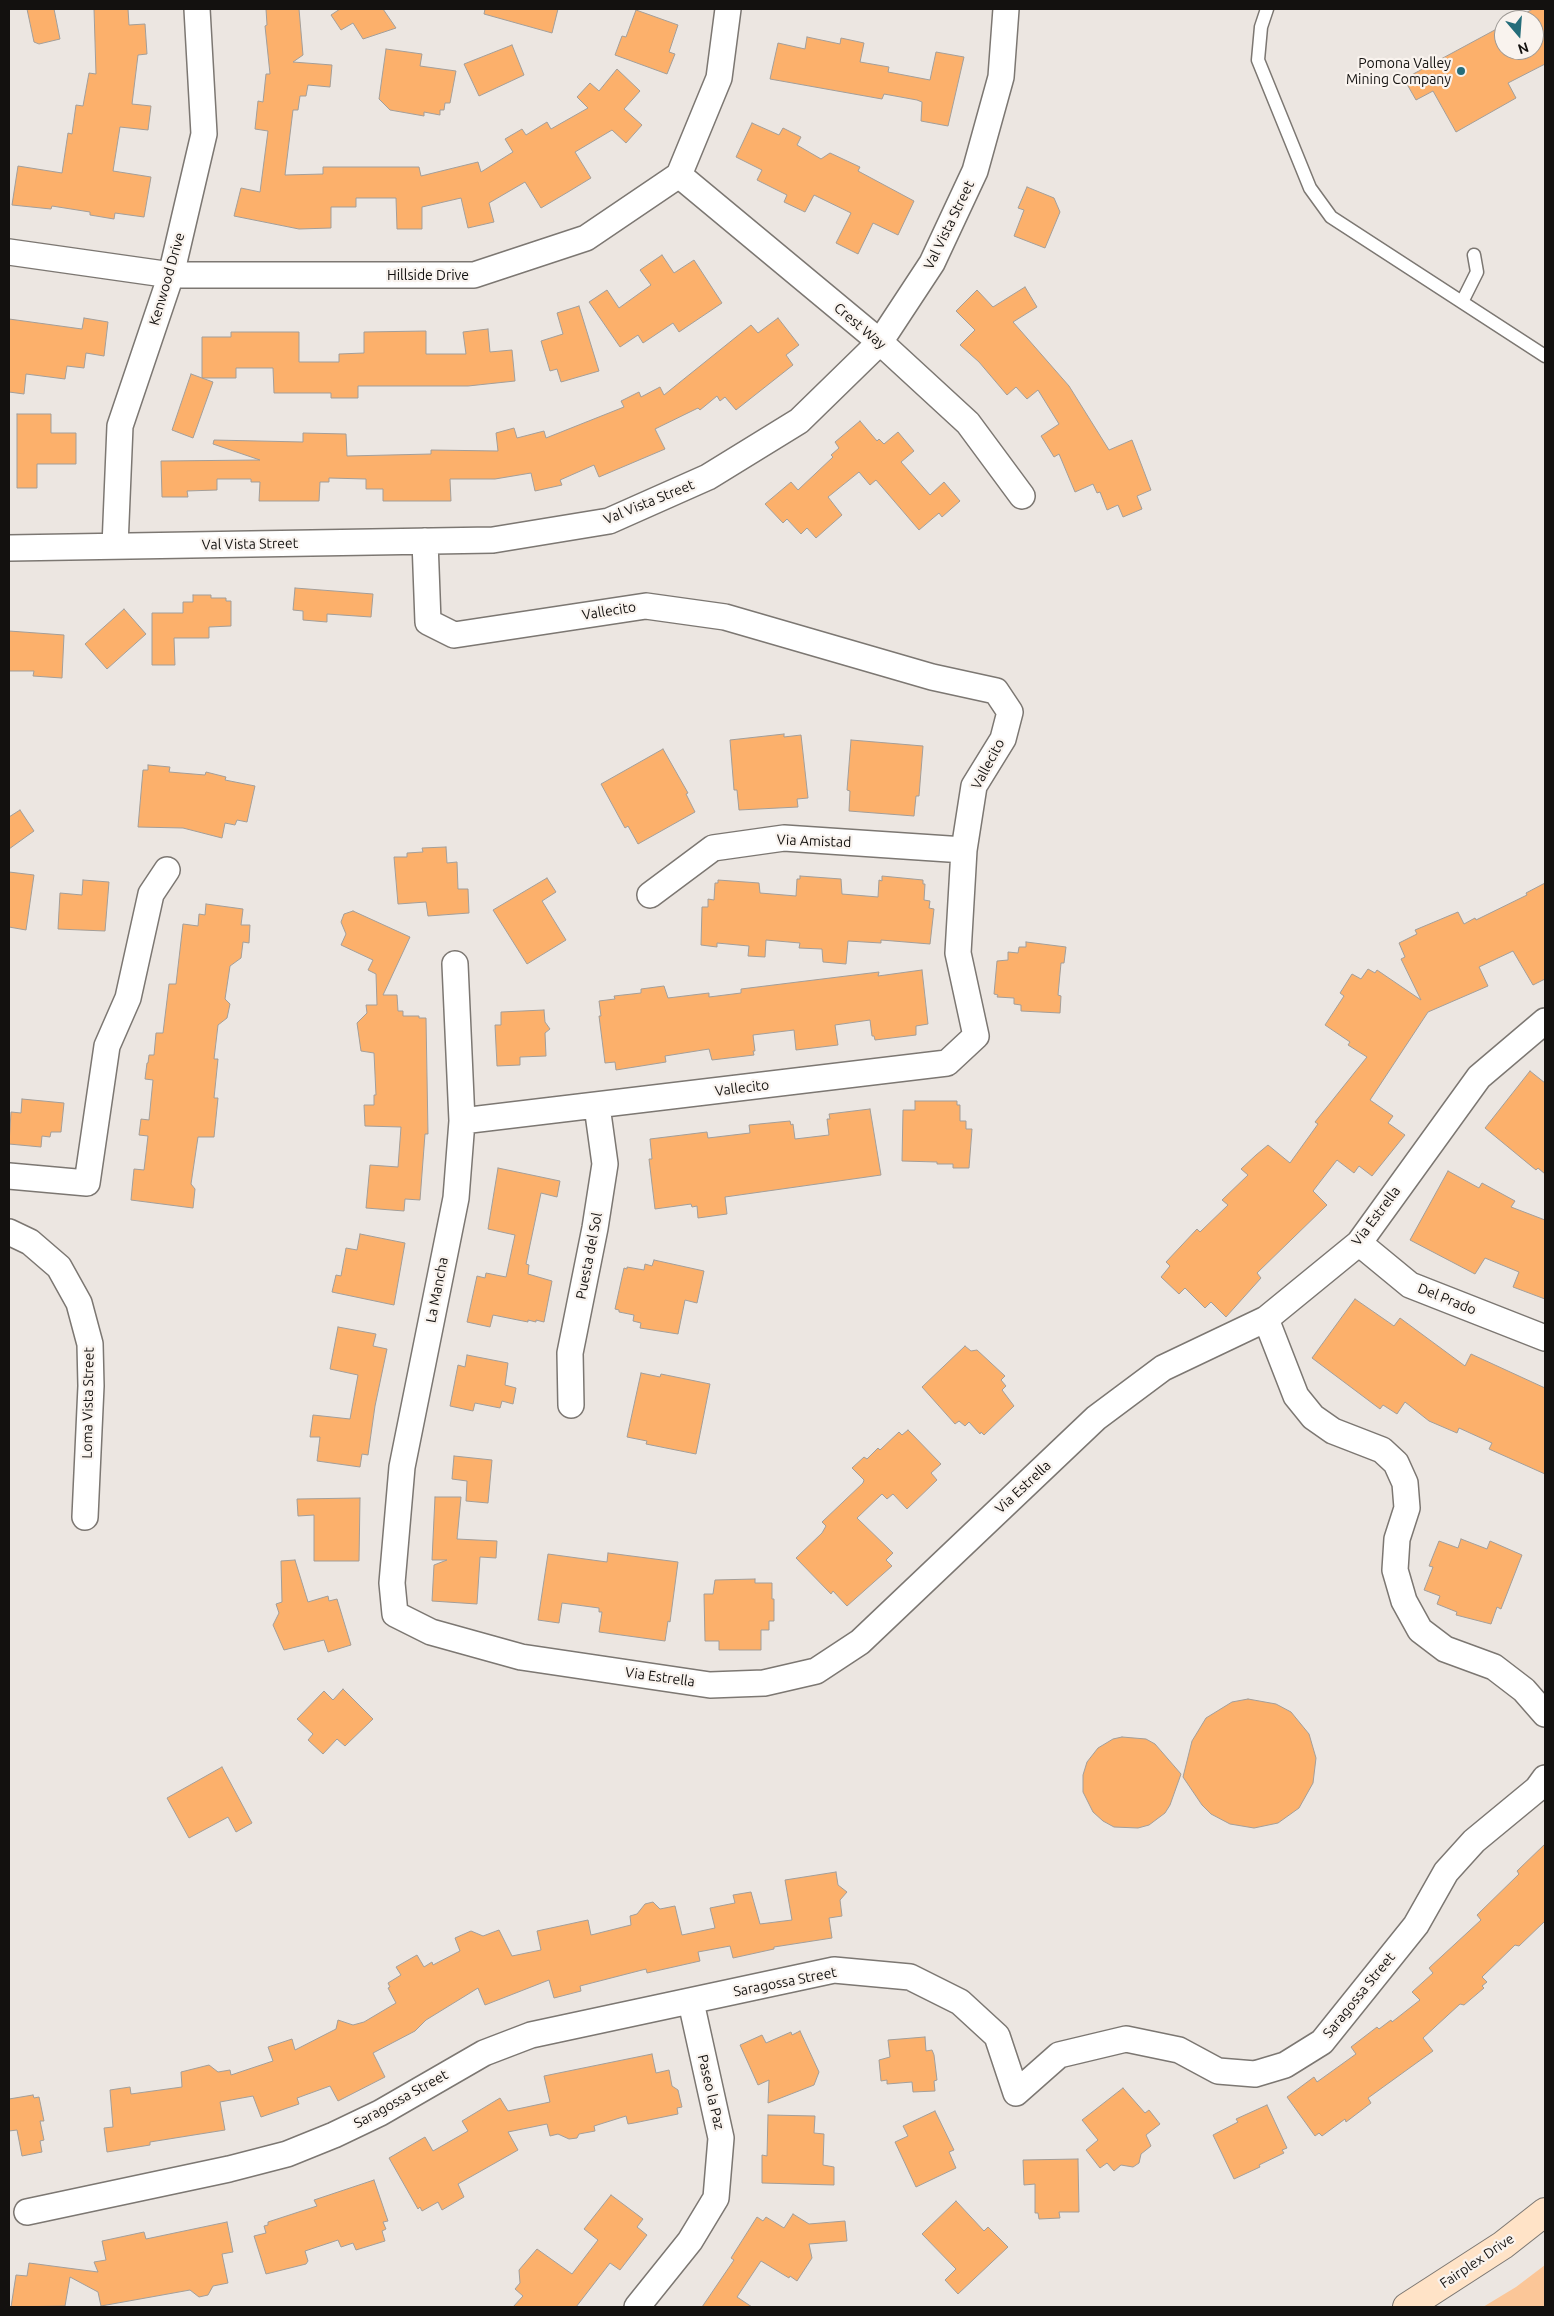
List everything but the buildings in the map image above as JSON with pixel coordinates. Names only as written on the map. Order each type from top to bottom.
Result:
[{"type":"main road","name":"Fairplex Drive","points":[[1407,2307],[1503,2245],[1545,2212]]},
{"type":"street","name":"Kenwood Drive","points":[[115,546],[120,426],[171,275],[204,134],[197,9]]},
{"type":"street","points":[[679,175],[719,78],[728,9]]},
{"type":"street","name":"Val Vista Street","points":[[9,548],[493,540],[609,521],[708,477],[800,421],[880,342],[932,263],[975,171],[1001,77],[1006,9]]},
{"type":"street","name":"Hillside Drive","points":[[9,252],[171,275],[474,275],[586,238],[679,175]]},
{"type":"street","name":"Crest Way","points":[[679,175],[880,342],[968,424],[1022,496]]},
{"type":"street","name":"Vallecito","points":[[425,542],[428,622],[454,636],[646,606],[725,616],[932,677],[996,691],[1010,712],[1003,739],[974,786],[964,850],[958,953],[976,1036],[947,1063],[462,1121]]},
{"type":"street","name":"Via Amistad","points":[[650,895],[713,848],[784,838],[964,850]]},
{"type":"street","points":[[9,1176],[87,1183],[107,1046],[128,998],[151,894],[167,870]]},
{"type":"street","name":"La Mancha","points":[[395,1614],[392,1583],[402,1467],[456,1198],[462,1121],[455,964]]},
{"type":"street","name":"Via Estrella","points":[[395,1614],[431,1632],[521,1657],[710,1685],[764,1683],[816,1670],[860,1642],[1096,1418],[1163,1368],[1266,1319],[1359,1243],[1479,1077],[1545,1021]]},
{"type":"street","name":"Puesta del Sol","points":[[571,1405],[570,1354],[596,1228],[605,1164],[597,1106]]},
{"type":"street","name":"Loma Vista Street","points":[[9,1232],[30,1242],[59,1268],[79,1303],[90,1344],[91,1386],[85,1517]]},
{"type":"street","name":"Del Prado","points":[[1359,1243],[1410,1284],[1545,1338]]},
{"type":"street","points":[[1266,1319],[1296,1396],[1313,1417],[1333,1431],[1382,1450],[1396,1463],[1406,1483],[1407,1508],[1397,1540],[1395,1570],[1404,1601],[1420,1630],[1445,1649],[1494,1667],[1524,1690],[1545,1714]]},
{"type":"street","name":"Saragossa Street","points":[[27,2212],[229,2169],[287,2154],[334,2135],[380,2113],[484,2053],[532,2036],[834,1970],[910,1977],[960,2002],[997,2036],[1016,2094],[1059,2055],[1126,2039],[1179,2050],[1218,2071],[1254,2074],[1285,2065],[1322,2042],[1416,1924],[1446,1872],[1474,1841],[1537,1789],[1545,1778]]},
{"type":"street","name":"Paseo la Paz","points":[[637,2307],[690,2240],[716,2198],[721,2138],[690,2002]]},
{"type":"lane","points":[[1267,9],[1261,27],[1258,60],[1310,188],[1331,217],[1545,356]]},
{"type":"lane","points":[[1462,302],[1477,272],[1474,255]]},
{"type":"shaded area","points":[[1545,2265],[1545,2307],[1483,2307],[1516,2287]]},
{"type":"place","name":"Pomona Valley Mining Company","points":[[1461,71]]}]
